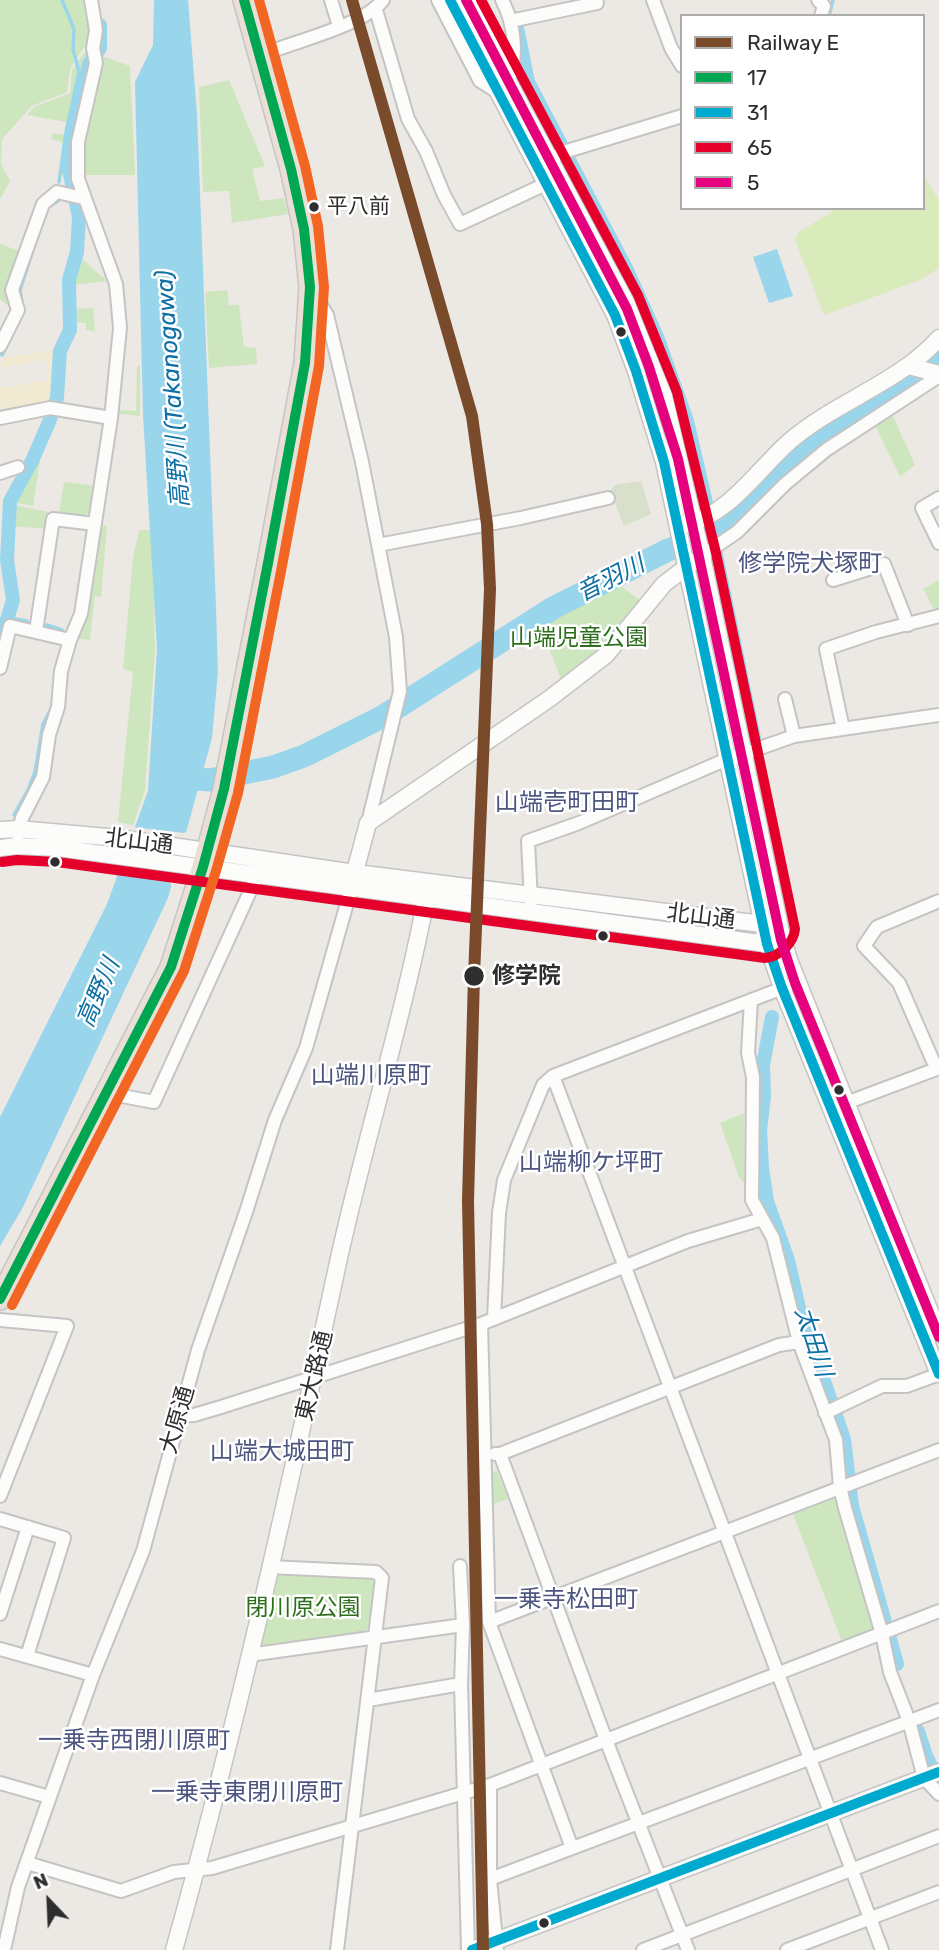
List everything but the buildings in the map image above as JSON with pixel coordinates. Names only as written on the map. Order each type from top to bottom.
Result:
[{"type":"highway","points":[[0,1300],[171,967],[230,765],[305,363],[310,287],[304,229],[244,0]]},
{"type":"street","points":[[18,846],[18,829],[43,777],[49,735],[58,707],[61,671],[81,614],[111,418],[120,328],[116,284],[108,257],[76,196],[78,142],[96,62],[93,48],[96,30],[91,0]]},
{"type":"street","points":[[331,0],[339,26]]},
{"type":"street","points":[[438,0],[480,81],[505,81]]},
{"type":"street","points":[[450,0],[559,154]]},
{"type":"street","points":[[465,0],[615,315],[636,371],[656,435],[678,530],[766,944],[790,985],[846,1102],[939,1334]]},
{"type":"street","points":[[476,0],[505,81]]},
{"type":"street","points":[[502,0],[510,21],[515,59],[505,81]]},
{"type":"street","points":[[653,0],[671,48],[680,63]]},
{"type":"street","points":[[510,21],[597,3]]},
{"type":"street","points":[[260,56],[339,26],[379,5],[408,119],[460,224],[552,181]]},
{"type":"street","points":[[559,154],[680,117]]},
{"type":"street","points":[[559,154],[552,181],[626,302],[664,396],[695,526],[708,549],[743,754],[790,985],[939,1374],[907,1387],[882,1386],[825,1413]]},
{"type":"street","points":[[0,346],[18,310],[12,290],[43,204],[57,192],[76,196]]},
{"type":"street","points":[[310,287],[327,315],[362,461],[396,637],[400,691],[353,881]]},
{"type":"street","points":[[678,530],[695,526],[718,510],[805,429],[912,367],[939,338]]},
{"type":"street","points":[[912,367],[938,374]]},
{"type":"street","points":[[368,824],[549,699],[606,655],[685,561],[737,532],[785,484],[826,450],[938,374]]},
{"type":"street","points":[[0,418],[53,408],[111,418]]},
{"type":"street","points":[[0,473],[19,467]]},
{"type":"street","points":[[378,545],[521,518],[608,498]]},
{"type":"street","points":[[939,498],[922,508],[939,543]]},
{"type":"street","points":[[36,631],[53,519],[94,524]]},
{"type":"street","points":[[833,580],[884,564],[908,625]]},
{"type":"street","points":[[843,729],[826,649],[876,632],[939,616]]},
{"type":"street","points":[[0,668],[10,626],[70,640]]},
{"type":"street","points":[[785,699],[794,736]]},
{"type":"street","points":[[530,912],[532,895],[528,841],[579,823],[727,760],[794,736],[939,715]]},
{"type":"street","name":"北山通","points":[[0,830],[18,829],[118,838],[258,874],[353,881]]},
{"type":"street","name":"北山通","points":[[0,848],[18,846],[58,848],[113,856],[201,858],[428,891],[530,912],[766,944],[781,932],[762,924],[532,895],[428,891]]},
{"type":"street","points":[[106,1093],[154,1102],[258,874]]},
{"type":"street","name":"大原通","points":[[4,1950],[18,1887],[49,1797],[93,1675],[143,1551],[198,1350],[275,1120],[306,1048],[353,881]]},
{"type":"street","name":"東大路通","points":[[174,1950],[197,1870],[249,1655],[315,1376],[339,1259],[428,891]]},
{"type":"street","points":[[846,1102],[939,1068],[933,1061],[899,983],[864,946],[877,927],[939,901]]},
{"type":"street","points":[[572,1848],[489,1622],[485,1454],[488,1321],[504,1180],[543,1085],[553,1076],[790,985]]},
{"type":"street","points":[[751,1000],[747,1053],[752,1077],[752,1200],[773,1237],[799,1342],[836,1440],[840,1487],[887,1632],[890,1672],[939,1794]]},
{"type":"street","points":[[553,1076],[882,1950]]},
{"type":"street","points":[[178,1416],[194,1415],[488,1321],[688,1241],[762,1219]]},
{"type":"street","points":[[0,1320],[67,1326],[0,1496]]},
{"type":"street","points":[[485,1454],[500,1454],[779,1345],[799,1342]]},
{"type":"street","points":[[489,1622],[939,1450]]},
{"type":"street","points":[[0,1453],[14,1457]]},
{"type":"street","points":[[500,1454],[606,1740],[688,1950]]},
{"type":"street","points":[[0,1519],[64,1538],[27,1656]]},
{"type":"street","points":[[0,1614],[28,1527]]},
{"type":"street","points":[[460,1566],[470,1950],[496,1945],[661,1878],[933,1775]]},
{"type":"street","points":[[269,1567],[376,1572],[382,1578],[337,1950]]},
{"type":"street","points":[[27,1863],[121,1891],[174,1872],[212,1868],[489,1785],[939,1611]]},
{"type":"street","points":[[249,1655],[463,1625]]},
{"type":"street","points":[[0,1648],[93,1675]]},
{"type":"street","points":[[368,1700],[461,1684]]},
{"type":"street","points":[[490,1879],[939,1710]]},
{"type":"street","points":[[0,1783],[49,1797]]},
{"type":"street","points":[[489,1785],[490,1879],[496,1945]]},
{"type":"street","points":[[643,1950],[939,1836]]},
{"type":"street","points":[[787,1950],[939,1892]]},
{"type":"green space","points":[[0,0],[87,0],[90,10],[88,41],[70,69],[67,92],[32,106],[2,139],[1,164],[10,181],[0,199]]},
{"type":"green space","points":[[86,50],[130,66],[135,175],[62,175],[62,142],[51,139],[53,133],[64,135],[66,122],[27,115],[34,107],[70,93],[72,70]]},
{"type":"green space","points":[[229,80],[265,166],[252,169],[260,201],[284,198],[288,214],[232,223],[229,191],[203,192],[199,87]]},
{"type":"green space","points":[[925,176],[939,201],[939,268],[920,280],[824,315],[795,240],[799,232],[835,210],[925,210]]},
{"type":"green space","points":[[0,244],[20,251],[4,292],[12,309],[0,299]]},
{"type":"green space","points":[[79,256],[107,281],[73,285]]},
{"type":"green space","points":[[227,290],[229,305],[239,305],[244,347],[256,348],[257,364],[209,368],[205,292]]},
{"type":"green space","points":[[93,308],[95,331],[86,330],[86,323],[73,322],[72,309]]},
{"type":"green space","points":[[140,365],[140,416],[111,413],[111,410],[136,411],[137,366]]},
{"type":"green space","points":[[891,412],[915,465],[900,477],[875,425]]},
{"type":"green space","points":[[43,441],[33,506],[12,502]]},
{"type":"green space","points":[[641,481],[651,514],[624,526],[610,491],[615,485]]},
{"type":"green space","points":[[64,482],[96,486],[92,511],[83,516],[59,513]]},
{"type":"green space","points":[[12,505],[49,512],[45,529],[12,526]]},
{"type":"green space","points":[[97,524],[107,526],[101,597],[95,596],[90,640],[71,638]]},
{"type":"green space","points":[[139,530],[152,530],[155,650],[145,790],[133,825],[118,822],[133,672],[123,669],[133,558]]},
{"type":"green space","points":[[939,580],[939,609],[935,611],[923,589]]},
{"type":"green space","name":"山端児童公園","points":[[617,583],[645,604],[606,653],[563,684],[541,628]]},
{"type":"green space","points":[[744,1113],[744,1183],[739,1177],[720,1123]]},
{"type":"green space","points":[[497,1471],[508,1499],[491,1505],[491,1473]]},
{"type":"green space","points":[[839,1497],[876,1631],[843,1644],[793,1514]]},
{"type":"green space","name":"閉川原公園","points":[[280,1573],[368,1576],[374,1582],[369,1627],[361,1635],[263,1648],[259,1642],[274,1577]]},
{"type":"sand","points":[[56,349],[54,378],[50,378],[46,359],[0,368],[4,358]]},
{"type":"sand","points":[[52,379],[53,405],[0,412],[0,388]]},
{"type":"water","points":[[154,0],[188,0],[197,114],[218,672],[212,738],[168,898],[22,1209],[0,1246],[0,1117],[107,904],[148,791],[157,649],[143,415],[135,82],[153,45]]},
{"type":"water","points":[[777,249],[793,296],[769,303],[753,257]]},
{"type":"pier","points":[[131,827],[184,833],[191,828],[174,889],[167,878],[115,872]]},
{"type":"waterway","points":[[59,182],[79,72],[73,49],[74,29],[62,0]]},
{"type":"waterway","points":[[830,14],[833,0]]},
{"type":"waterway","name":"太田川","points":[[515,18],[528,82],[627,270],[658,339],[687,421],[707,507]]},
{"type":"waterway","points":[[2,636],[13,600],[7,560],[10,501],[49,422],[57,398],[60,351],[70,330],[69,280],[77,252],[79,217],[68,165],[89,64],[100,48],[100,25]]},
{"type":"waterway","points":[[48,207],[58,201]]},
{"type":"waterway","points":[[22,303],[20,290],[35,244]]},
{"type":"waterway","points":[[2,355],[7,346]]},
{"type":"waterway","name":"音羽川","points":[[179,778],[210,780],[273,767],[304,756],[382,717],[553,608],[668,550],[711,535],[804,451],[921,374],[939,359]]},
{"type":"waterway","name":"太田川","points":[[710,526],[755,743]]},
{"type":"waterway","points":[[9,618],[27,621]]},
{"type":"waterway","points":[[47,625],[62,630]]},
{"type":"waterway","points":[[14,815],[35,772],[43,724],[52,707]]},
{"type":"waterway","name":"太田川","points":[[772,1017],[763,1065],[764,1096],[760,1131],[767,1201],[788,1260],[799,1308],[844,1439],[852,1506],[897,1664]]},
{"type":"waterway","name":"太田川","points":[[918,1731],[926,1756],[939,1782]]},
{"type":"rail line","name":"E","points":[[352,0],[472,416],[487,524],[490,589],[468,1201],[483,1950]]},
{"type":"transit line","name":"17","points":[[0,1299],[171,967],[203,867],[224,789],[268,563],[305,363],[310,287],[304,229],[291,169],[244,0]]},
{"type":"transit line","points":[[12,1305],[184,971],[238,793],[282,566],[319,366],[324,287],[318,226],[305,166],[259,0]]},
{"type":"transit line","name":"31","points":[[450,0],[615,315],[636,371],[664,462],[767,944],[782,988],[939,1374]]},
{"type":"transit line","name":"5","points":[[466,0],[627,309],[649,367],[678,459],[781,940],[795,983],[939,1337]]},
{"type":"transit line","name":"65","points":[[2,862],[57,862],[765,958],[780,952],[792,939],[795,929],[716,553],[677,392],[638,295],[481,0]]},
{"type":"transit line","name":"31","points":[[472,1950],[939,1772]]},
{"type":"place","name":"平八前","points":[[314,207]]},
{"type":"place","name":"修学院","points":[[474,976]]},
{"type":"district","name":"修学院犬塚町","points":[[810,564]]},
{"type":"district","name":"山端壱町田町","points":[[567,803]]},
{"type":"district","name":"山端川原町","points":[[371,1076]]},
{"type":"district","name":"山端柳ケ坪町","points":[[591,1163]]},
{"type":"district","name":"山端大城田町","points":[[282,1452]]},
{"type":"district","name":"一乗寺松田町","points":[[566,1600]]},
{"type":"district","name":"一乗寺西閉川原町","points":[[134,1741]]},
{"type":"district","name":"一乗寺東閉川原町","points":[[247,1793]]},
{"type":"water label","name":"高野川 (Takanogawa)","points":[[173,389]]},
{"type":"water label","name":"高野川","points":[[99,993]]}]
